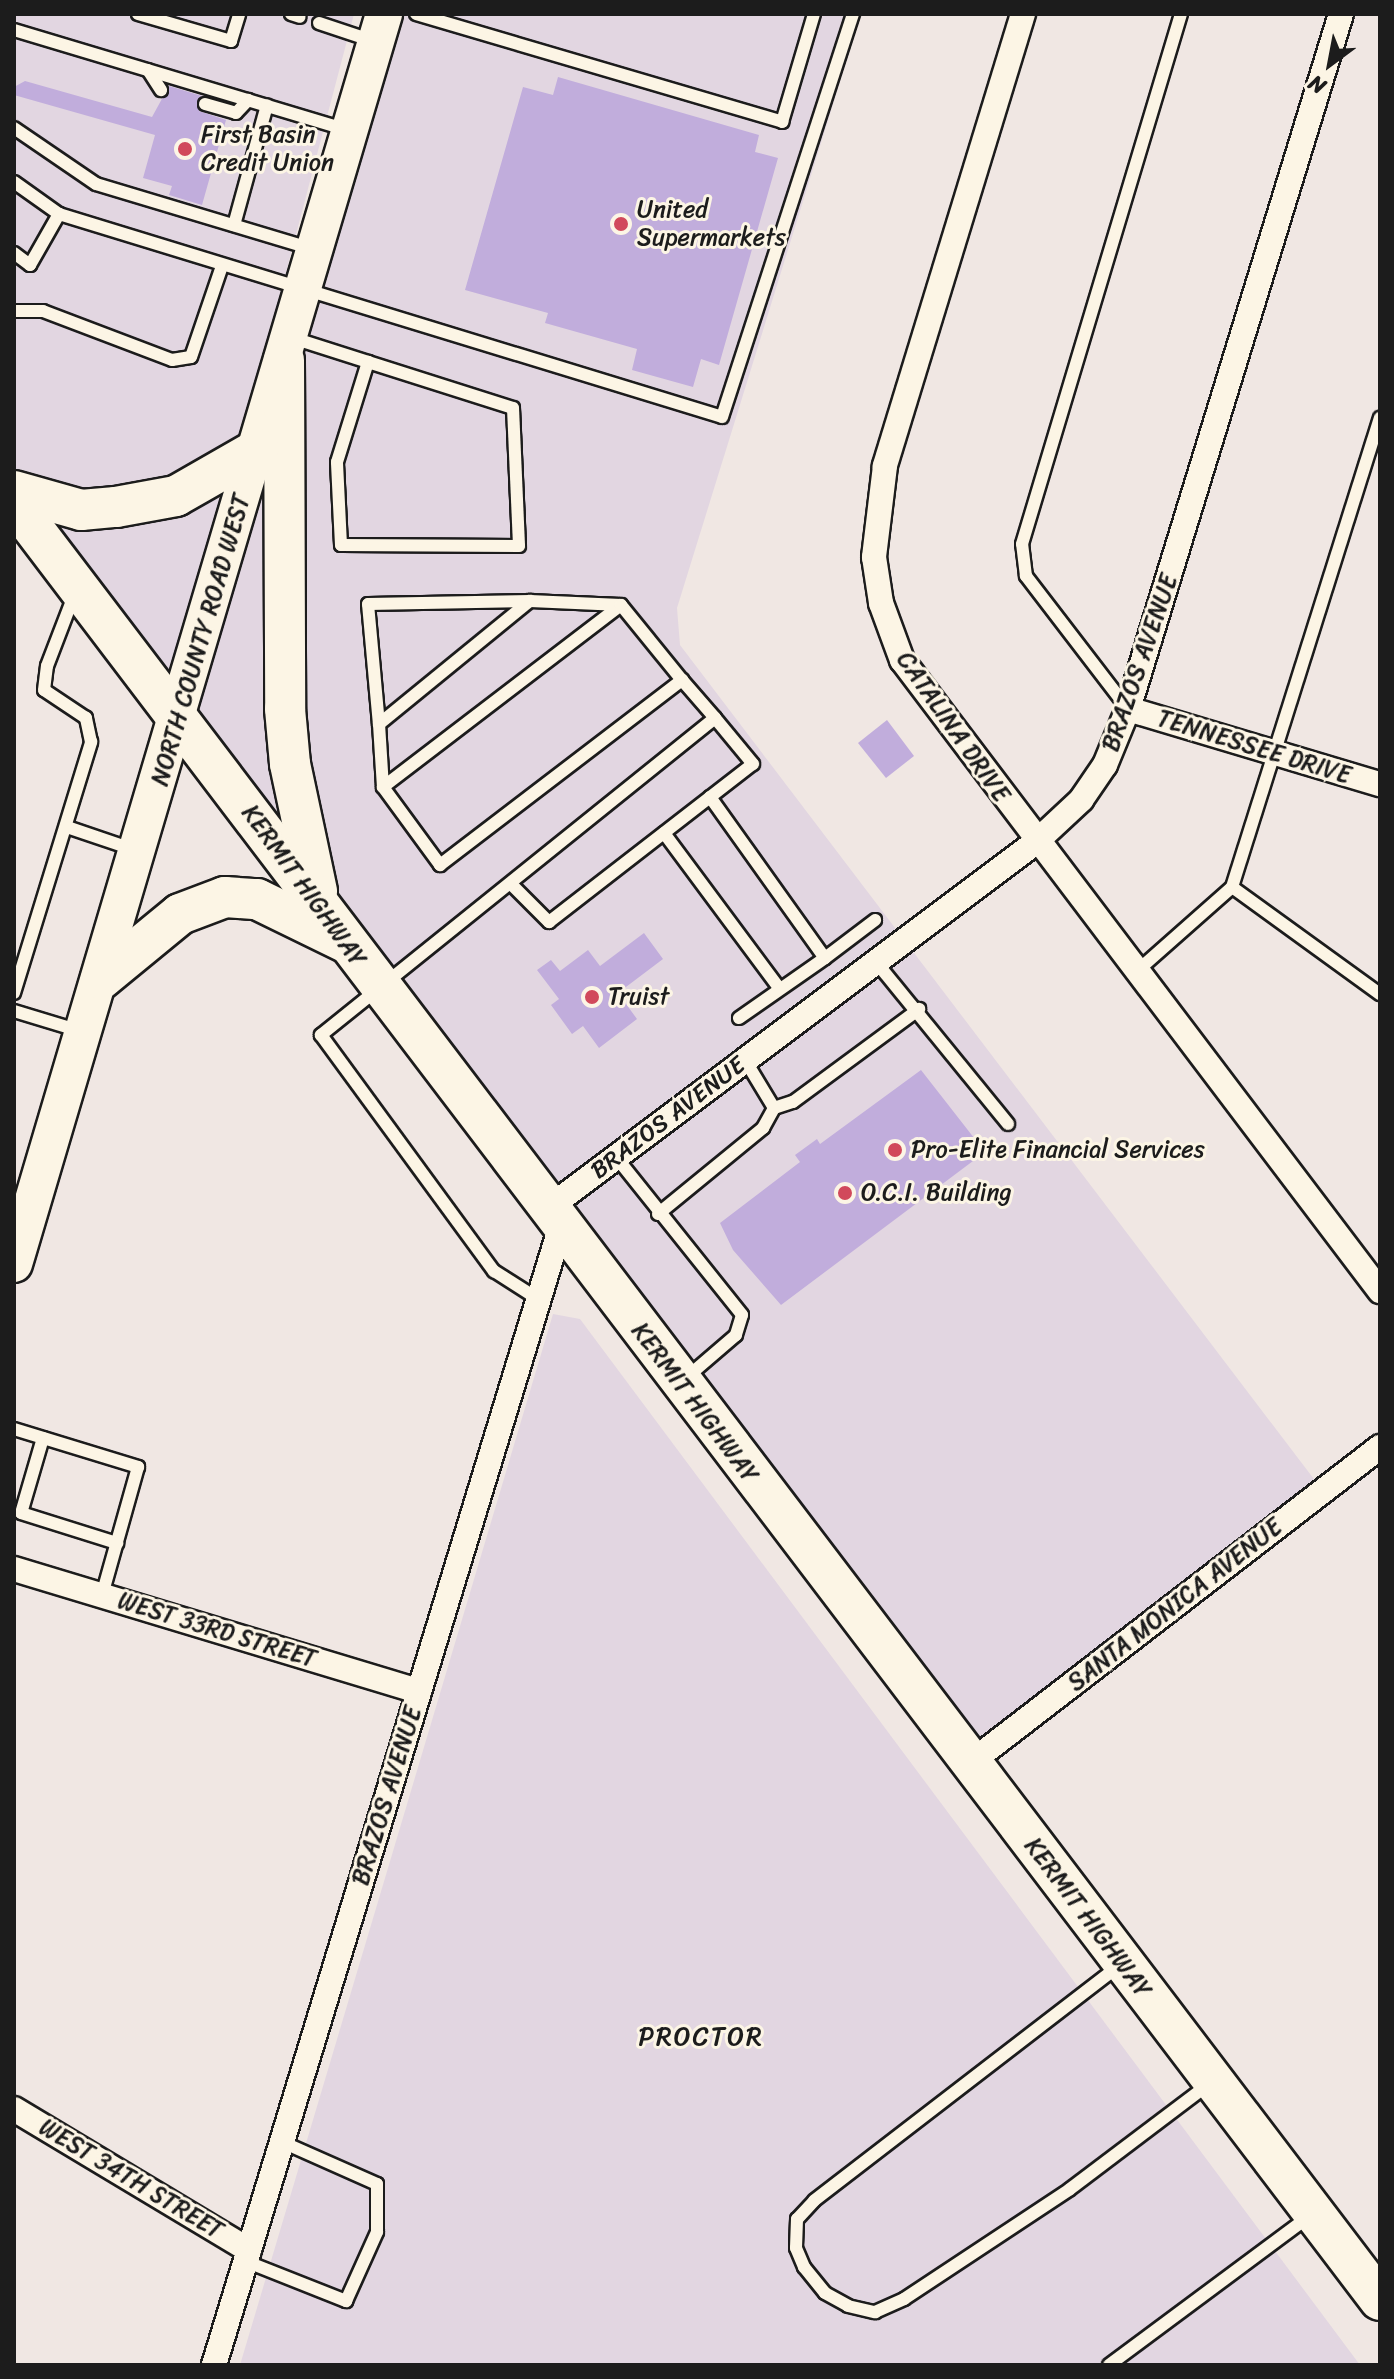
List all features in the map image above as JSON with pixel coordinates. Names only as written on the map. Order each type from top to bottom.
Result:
[{"type":"main road","name":"NORTH COUNTY ROAD WEST","points":[[14,1264],[139,851],[380,28]]},
{"type":"main road","points":[[287,348],[285,709],[290,764],[318,899]]},
{"type":"main road","points":[[14,491],[81,510],[116,507],[176,496],[258,449]]},
{"type":"main road","name":"KERMIT HIGHWAY","points":[[14,503],[318,899],[345,942],[554,1218],[1380,2300]]},
{"type":"main road","points":[[101,979],[180,914],[225,897],[257,899],[345,942]]},
{"type":"street","name":"CATALINA DRIVE","points":[[1023,14],[885,466],[874,557],[881,603],[902,660],[1036,842],[1380,1291]]},
{"type":"street","name":"BRAZOS AVENUE","points":[[214,2365],[538,1299],[554,1218],[616,1157],[1036,842],[1081,800],[1105,765],[1128,709],[1341,14]]},
{"type":"street","name":"TENNESSEE DRIVE","points":[[1128,709],[1380,784]]},
{"type":"street","name":"SANTA MONICA AVENUE","points":[[970,1763],[1380,1447]]},
{"type":"street","name":"WEST 33RD STREET","points":[[14,1569],[419,1691]]},
{"type":"street","name":"WEST 34TH STREET","points":[[14,2109],[247,2256]]},
{"type":"lane","points":[[138,14],[231,41],[239,14]]},
{"type":"lane","points":[[416,14],[782,122],[814,14]]},
{"type":"lane","points":[[14,182],[59,214],[722,417],[853,14]]},
{"type":"lane","points":[[1128,709],[1026,576],[1022,544],[1181,14]]},
{"type":"lane","points":[[319,23],[380,28]]},
{"type":"lane","points":[[14,30],[350,131]]},
{"type":"lane","points":[[148,70],[161,90]]},
{"type":"lane","points":[[205,104],[236,113],[248,100]]},
{"type":"lane","points":[[234,225],[267,105]]},
{"type":"lane","points":[[14,128],[96,184],[316,250]]},
{"type":"lane","points":[[14,253],[30,265],[59,214]]},
{"type":"lane","points":[[15,311],[43,311],[172,360],[191,357],[222,266]]},
{"type":"lane","points":[[287,348],[368,362],[513,408],[519,546],[341,545],[337,462],[368,362]]},
{"type":"lane","points":[[1136,972],[1232,887],[1277,754],[1380,418]]},
{"type":"lane","points":[[14,993],[67,827],[92,727],[50,697],[44,683],[77,586]]},
{"type":"lane","points":[[379,724],[530,601]]},
{"type":"lane","points":[[511,884],[549,922],[753,764],[621,605],[530,601],[368,604],[383,787],[440,865],[682,680]]},
{"type":"lane","points":[[383,787],[621,605]]},
{"type":"lane","points":[[538,1299],[494,1271],[321,1035],[715,718]]},
{"type":"lane","points":[[710,797],[825,958]]},
{"type":"lane","points":[[67,827],[139,851]]},
{"type":"lane","points":[[664,833],[780,989]]},
{"type":"lane","points":[[1232,887],[1380,994]]},
{"type":"lane","points":[[739,1018],[875,920]]},
{"type":"lane","points":[[876,962],[919,1009],[1008,1124]]},
{"type":"lane","points":[[658,1214],[763,1128],[774,1108],[793,1102],[919,1009]]},
{"type":"lane","points":[[14,1011],[85,1033]]},
{"type":"lane","points":[[745,1060],[774,1108]]},
{"type":"lane","points":[[616,1157],[658,1214],[742,1315],[736,1335],[680,1383]]},
{"type":"lane","points":[[14,1429],[138,1467],[102,1595]]},
{"type":"lane","points":[[43,1438],[21,1513],[117,1543]]},
{"type":"lane","points":[[1123,1963],[814,2201],[797,2219],[796,2248],[804,2267],[825,2293],[848,2306],[875,2312],[904,2299],[1070,2189],[1213,2081]]},
{"type":"lane","points":[[247,2256],[346,2301],[377,2232],[377,2184],[282,2142]]},
{"type":"lane","points":[[1109,2365],[1314,2213]]},
{"type":"shaded area","points":[[14,14],[354,14],[175,694],[402,14],[861,14],[677,608],[680,645],[1323,1491],[970,1763],[14,507]]},
{"type":"shaded area","points":[[553,1314],[580,1319],[1360,2365],[240,2365]]},
{"type":"building","name":"United Supermarkets","points":[[558,77],[759,135],[755,152],[778,158],[719,365],[701,359],[693,387],[632,370],[637,349],[545,323],[548,313],[465,290],[523,87],[553,95]]},
{"type":"building","points":[[25,81],[152,117],[169,86],[202,96],[199,111],[226,120],[202,205],[169,195],[172,186],[143,178],[155,135],[14,95],[14,87]]},
{"type":"building","points":[[887,720],[914,756],[886,778],[858,743]]},
{"type":"building","points":[[644,933],[663,959],[618,993],[637,1019],[599,1048],[583,1026],[572,1034],[551,1005],[559,999],[537,970],[551,960],[560,971],[588,950],[600,966]]},
{"type":"building","name":"O.C.I. Building","points":[[921,1070],[985,1152],[781,1305],[733,1250],[720,1223],[800,1162],[795,1155],[817,1139],[820,1144]]},
{"type":"place","name":"First Basin Credit Union","points":[[185,149]]},
{"type":"place","name":"United Supermarkets","points":[[621,224]]},
{"type":"place","name":"Truist","points":[[592,997]]},
{"type":"place","name":"Pro-Elite Financial Services","points":[[895,1150]]},
{"type":"place","name":"O.C.I. Building","points":[[845,1193]]},
{"type":"district","name":"PROCTOR","points":[[701,2037]]}]
